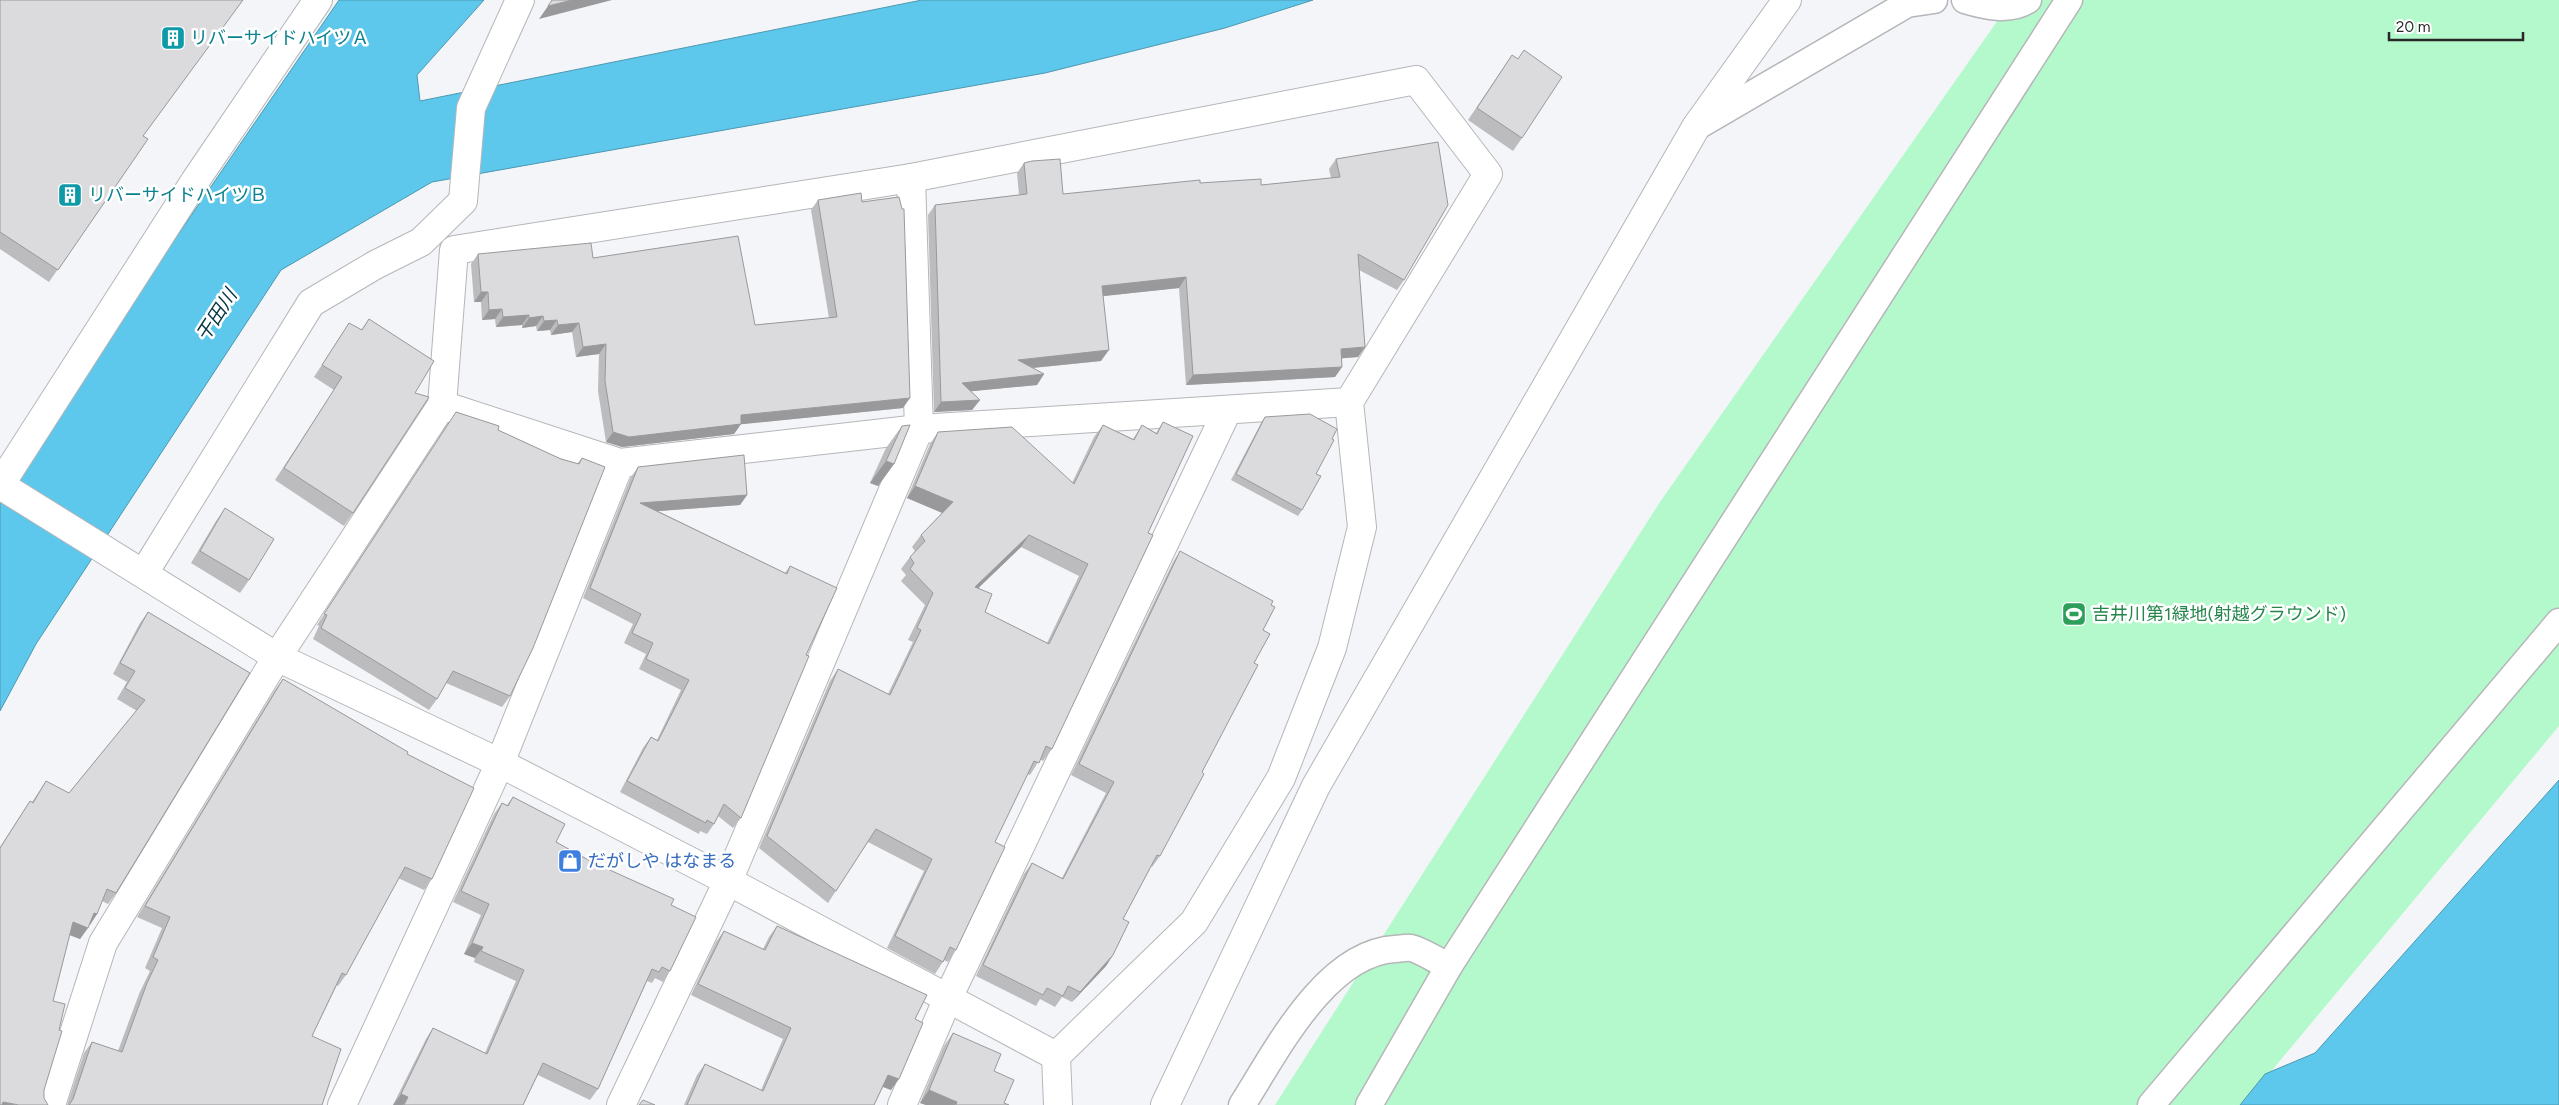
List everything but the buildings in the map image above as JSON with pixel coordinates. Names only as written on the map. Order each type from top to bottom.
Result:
[{"type":"street","points":[[318,0],[195,181],[6,488],[277,657],[500,763],[728,881],[1056,1056]]},
{"type":"street","points":[[134,567],[310,303],[375,264],[421,242],[463,201],[471,108],[520,0]]},
{"type":"street","points":[[1165,1105],[1316,786],[1696,127],[1788,0]]},
{"type":"street","points":[[51,1105],[103,943],[277,657],[442,405],[454,250],[911,178],[1416,80],[1488,174],[1349,402],[1362,526],[1332,648],[1281,778],[1194,922],[1056,1056],[1058,1105]]},
{"type":"street","points":[[620,1105],[728,881],[920,429],[911,178]]},
{"type":"street","points":[[442,405],[620,463],[920,429],[1349,402]]},
{"type":"street","points":[[902,1105],[948,998],[1227,411]]},
{"type":"street","points":[[342,1105],[500,763],[620,463]]},
{"type":"lane","points":[[1696,127],[1907,4],[1934,0]]},
{"type":"lane","points":[[1966,0],[1987,6],[2019,6],[2028,0]]},
{"type":"lane","points":[[1368,1105],[1449,966],[2069,0]]},
{"type":"lane","points":[[2151,1105],[2559,622]]},
{"type":"lane","points":[[1242,1105],[1296,1021],[1338,973],[1372,954],[1386,950],[1410,948],[1449,966]]},
{"type":"green space","name":"吉井川第1緑地(射越グラウンド)","points":[[2012,0],[2559,0],[2559,726],[2243,1105],[1275,1105],[1660,502]]},
{"type":"water","name":"干田川","points":[[339,0],[484,0],[417,75],[420,101],[922,0],[1313,0],[1225,28],[1045,73],[432,182],[281,270],[36,644],[0,711],[0,494]]},
{"type":"water","points":[[2559,780],[2559,1105],[2240,1105],[2265,1074],[2315,1053]]},
{"type":"place","name":"リバーサイドハイツＡ","points":[[173,38]]},
{"type":"place","name":"リバーサイドハイツＢ","points":[[70,195]]},
{"type":"place","name":"吉井川第1緑地(射越グラウンド)","points":[[2074,614]]},
{"type":"place","name":"だがしや はなまる","points":[[570,861]]}]
